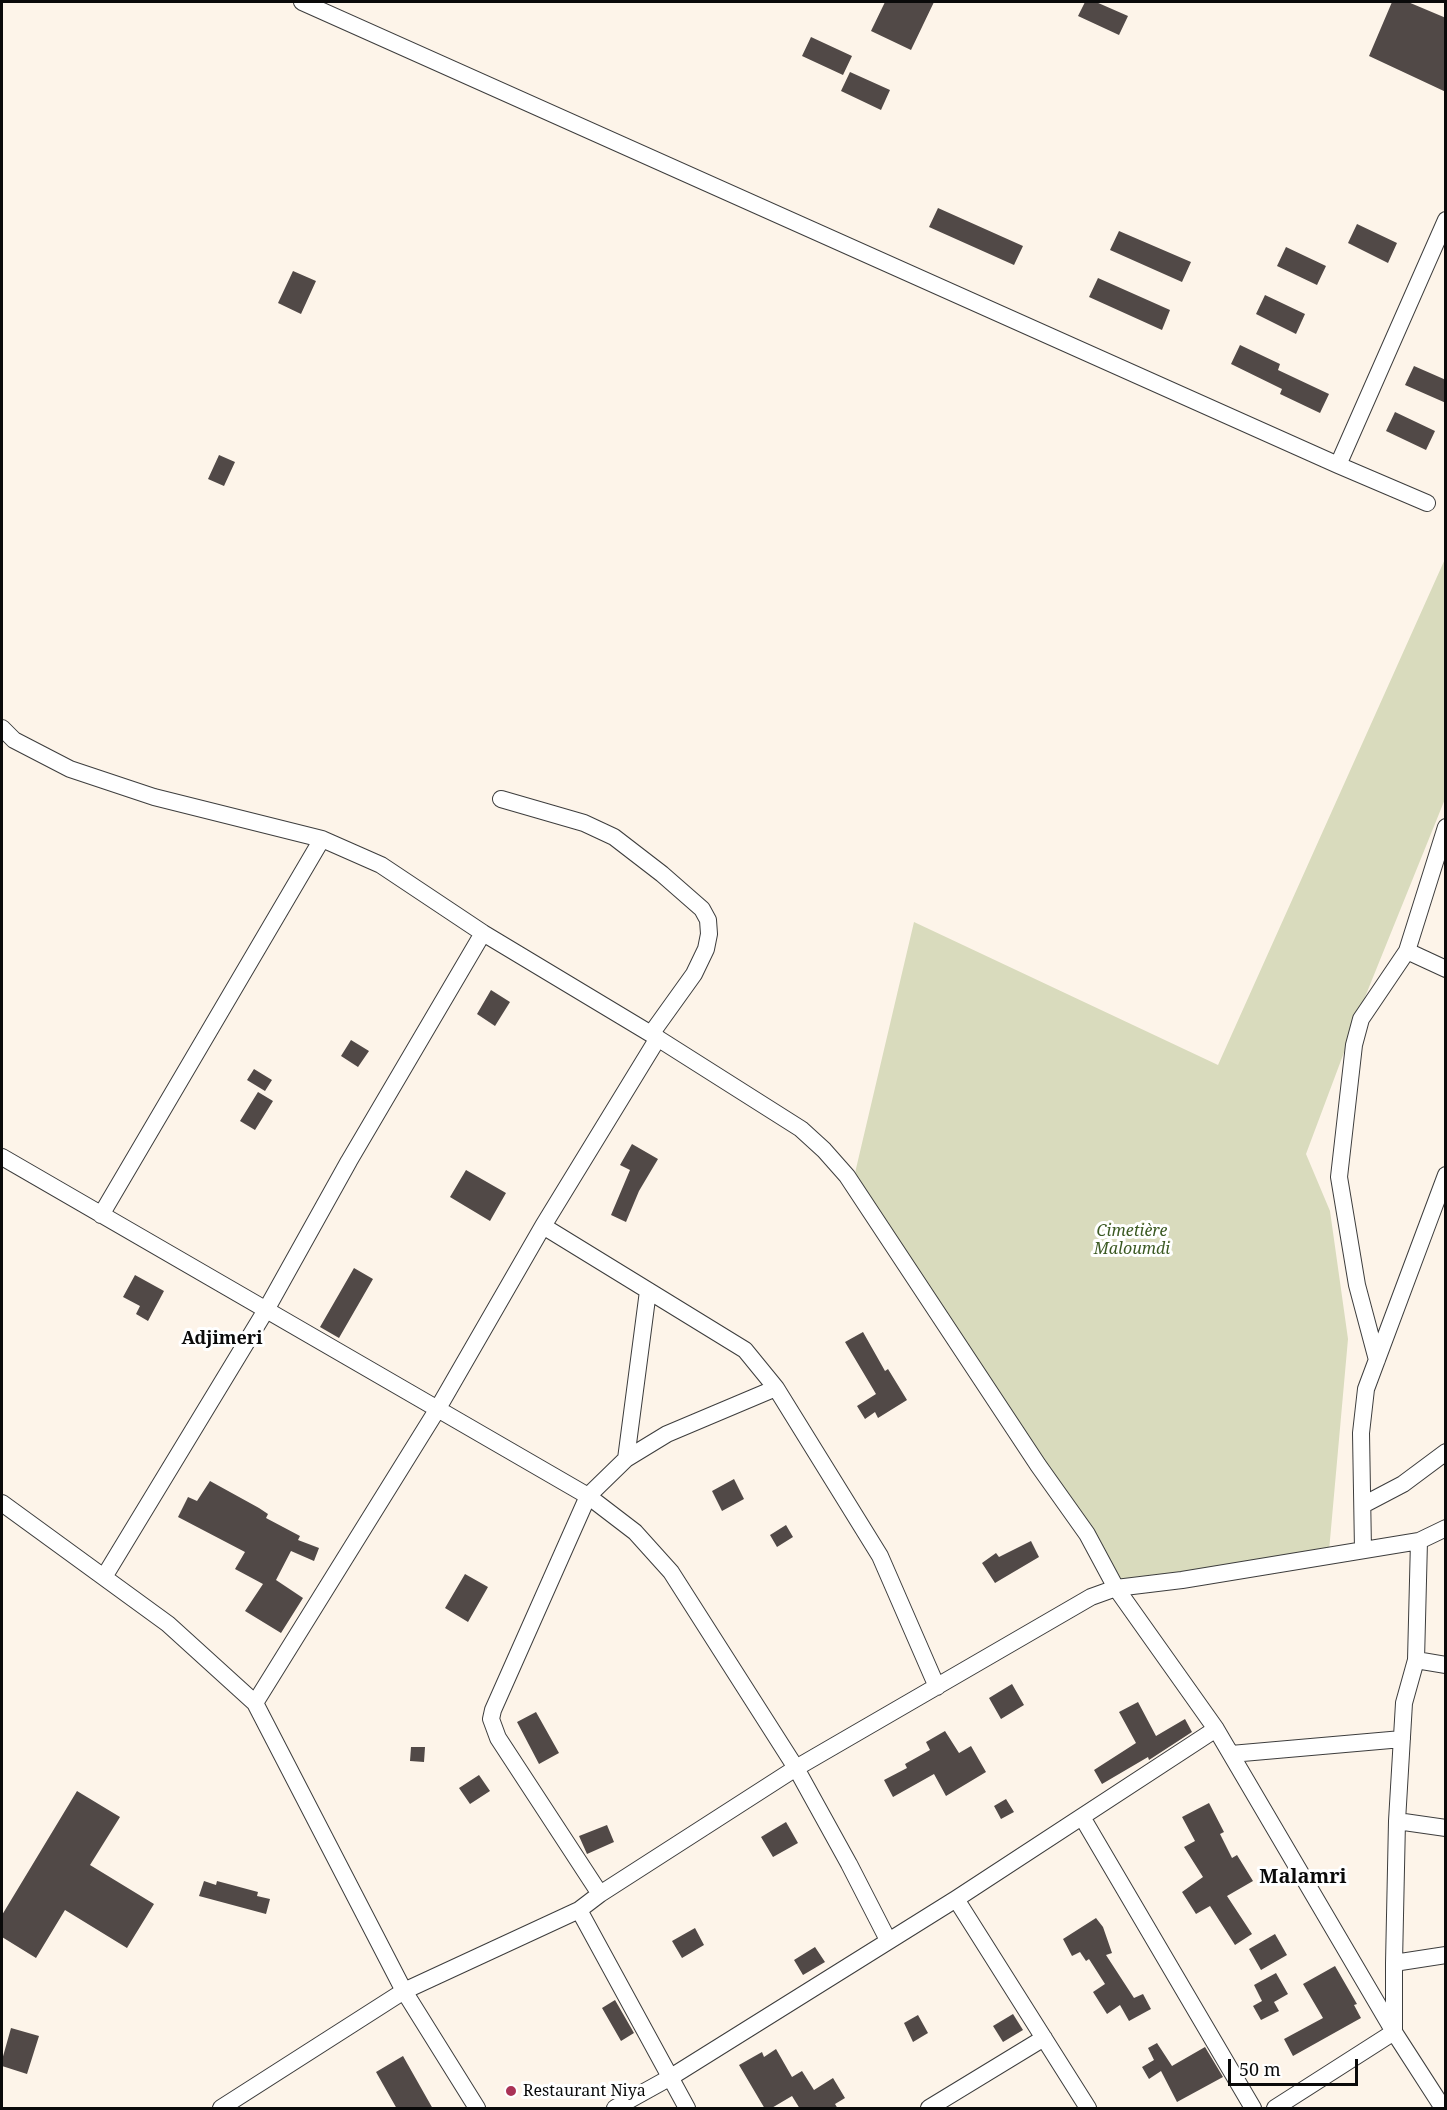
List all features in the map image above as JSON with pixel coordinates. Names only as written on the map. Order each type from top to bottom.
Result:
[{"type":"street","points":[[302,2],[1427,503]]},
{"type":"street","points":[[1338,465],[1446,220]]},
{"type":"street","points":[[2,728],[14,740],[70,769],[154,798],[322,839],[381,865],[483,933],[654,1036],[801,1130],[824,1150],[847,1176],[1038,1465],[1087,1534],[1116,1588],[1216,1729],[1394,2032],[1438,2086],[1443,2109]]},
{"type":"street","points":[[255,1703],[437,1410],[654,1036],[694,974],[706,949],[708,920],[702,909],[614,837],[584,823],[501,799]]},
{"type":"street","points":[[1377,1360],[1357,1285],[1339,1177],[1354,1046],[1361,1019],[1407,951],[1446,828]]},
{"type":"street","points":[[101,1215],[322,839]]},
{"type":"street","points":[[104,1577],[266,1310],[349,1161],[483,933]]},
{"type":"street","points":[[1407,951],[1446,969]]},
{"type":"street","points":[[2,1157],[588,1496],[635,1532],[671,1572],[796,1768],[888,1940]]},
{"type":"street","points":[[1363,1550],[1361,1433],[1366,1389],[1446,1175]]},
{"type":"street","points":[[543,1226],[745,1350],[776,1388],[880,1556],[937,1687]]},
{"type":"street","points":[[626,1459],[648,1291]]},
{"type":"street","points":[[600,1894],[498,1738],[491,1719],[500,1691],[588,1496],[626,1459],[667,1434],[776,1388]]},
{"type":"street","points":[[1362,1505],[1403,1484],[1446,1452]]},
{"type":"street","points":[[2,1503],[168,1623],[255,1703],[404,1991],[477,2109]]},
{"type":"street","points":[[221,2109],[404,1991],[579,1910],[600,1894],[796,1768],[1091,1597],[1116,1588],[1182,1580],[1419,1541],[1446,1528]]},
{"type":"street","points":[[1394,2032],[1397,1821],[1404,1703],[1416,1660],[1419,1541]]},
{"type":"street","points":[[1416,1660],[1446,1665]]},
{"type":"street","points":[[615,2109],[671,2077],[956,1899],[1216,1729]]},
{"type":"street","points":[[1231,1754],[1402,1739]]},
{"type":"street","points":[[1082,1817],[1253,2109]]},
{"type":"street","points":[[1397,1821],[1446,1828]]},
{"type":"street","points":[[956,1899],[1088,2109]]},
{"type":"street","points":[[579,1910],[687,2109]]},
{"type":"street","points":[[1394,1963],[1446,1954]]},
{"type":"street","points":[[1275,2109],[1394,2032]]},
{"type":"street","points":[[929,2109],[1044,2038]]},
{"type":"green space","name":"Cimetière Maloumdi","points":[[1445,559],[1445,799],[1361,1007],[1306,1154],[1330,1211],[1348,1339],[1328,1562],[1122,1581],[855,1173],[914,922],[1218,1065]]},
{"type":"building","points":[[885,2],[934,2],[911,50],[871,31]]},
{"type":"building","points":[[1085,2],[1096,2],[1128,16],[1119,35],[1078,16]]},
{"type":"building","points":[[1392,2],[1408,2],[1446,18],[1446,92],[1369,56]]},
{"type":"building","points":[[811,37],[852,56],[843,75],[802,56]]},
{"type":"building","points":[[850,72],[890,90],[881,110],[841,91]]},
{"type":"building","points":[[938,208],[1023,246],[1014,265],[929,227]]},
{"type":"building","points":[[1357,224],[1397,243],[1388,263],[1348,243]]},
{"type":"building","points":[[1119,231],[1191,262],[1182,282],[1110,250]]},
{"type":"building","points":[[1286,247],[1326,266],[1317,285],[1277,266]]},
{"type":"building","points":[[293,271],[316,281],[301,314],[278,303]]},
{"type":"building","points":[[1098,278],[1170,310],[1162,330],[1089,297]]},
{"type":"building","points":[[1265,295],[1305,314],[1296,334],[1256,314]]},
{"type":"building","points":[[1240,345],[1280,364],[1278,370],[1329,394],[1320,413],[1280,394],[1282,389],[1231,364]]},
{"type":"building","points":[[1414,366],[1446,380],[1446,403],[1405,385]]},
{"type":"building","points":[[1395,412],[1435,431],[1426,450],[1386,431]]},
{"type":"building","points":[[219,455],[235,462],[224,486],[208,479]]},
{"type":"building","points":[[491,990],[510,1002],[495,1026],[477,1014]]},
{"type":"building","points":[[351,1040],[369,1051],[358,1067],[341,1056]]},
{"type":"building","points":[[254,1069],[272,1080],[265,1091],[247,1080]]},
{"type":"building","points":[[258,1092],[273,1101],[255,1130],[240,1121]]},
{"type":"building","points":[[632,1144],[658,1159],[639,1191],[626,1222],[611,1215],[630,1170],[620,1165]]},
{"type":"building","points":[[466,1170],[506,1193],[490,1221],[450,1197]]},
{"type":"building","points":[[354,1268],[373,1279],[339,1338],[320,1327]]},
{"type":"building","points":[[135,1275],[164,1291],[148,1321],[136,1314],[140,1306],[123,1297]]},
{"type":"building","points":[[863,1332],[885,1371],[888,1369],[907,1400],[878,1418],[875,1412],[865,1419],[857,1406],[876,1394],[845,1342]]},
{"type":"building","points":[[734,1479],[744,1499],[722,1511],[712,1491]]},
{"type":"building","points":[[210,1481],[268,1514],[266,1518],[300,1536],[298,1540],[319,1548],[314,1561],[291,1551],[276,1580],[303,1598],[281,1633],[245,1611],[263,1584],[235,1569],[245,1552],[178,1517],[188,1497],[197,1501]]},
{"type":"building","points":[[786,1525],[793,1537],[777,1547],[770,1535]]},
{"type":"building","points":[[1031,1541],[1039,1557],[995,1583],[982,1563],[996,1553],[999,1557]]},
{"type":"building","points":[[465,1574],[488,1587],[468,1622],[445,1608]]},
{"type":"building","points":[[1012,1684],[1024,1705],[1001,1719],[989,1698]]},
{"type":"building","points":[[1138,1702],[1156,1736],[1185,1719],[1192,1732],[1149,1760],[1148,1757],[1102,1784],[1094,1770],[1136,1743],[1119,1712]]},
{"type":"building","points":[[536,1712],[559,1753],[539,1764],[517,1722]]},
{"type":"building","points":[[945,1731],[959,1753],[971,1746],[986,1772],[946,1796],[934,1774],[893,1797],[884,1780],[907,1768],[905,1764],[930,1750],[926,1742]]},
{"type":"building","points":[[411,1747],[425,1747],[424,1762],[410,1761]]},
{"type":"building","points":[[479,1775],[490,1791],[470,1804],[459,1788]]},
{"type":"building","points":[[77,1791],[120,1817],[90,1865],[154,1904],[127,1948],[65,1910],[36,1958],[2,1937],[2,1915]]},
{"type":"building","points":[[1006,1799],[1014,1812],[1001,1819],[994,1806]]},
{"type":"building","points":[[1209,1803],[1224,1832],[1220,1834],[1232,1858],[1237,1855],[1253,1881],[1227,1896],[1252,1934],[1235,1945],[1210,1906],[1196,1914],[1182,1892],[1203,1877],[1184,1847],[1195,1841],[1182,1817]]},
{"type":"building","points":[[786,1822],[798,1843],[773,1857],[761,1837]]},
{"type":"building","points":[[607,1825],[614,1842],[587,1854],[579,1836]]},
{"type":"building","points":[[204,1881],[216,1885],[217,1881],[258,1892],[257,1896],[270,1899],[266,1914],[199,1896]]},
{"type":"building","points":[[1096,1918],[1103,1927],[1112,1953],[1106,1955],[1134,1998],[1143,1994],[1151,2009],[1129,2021],[1120,2005],[1107,2014],[1093,1992],[1105,1984],[1089,1959],[1086,1961],[1080,1952],[1072,1956],[1063,1939]]},
{"type":"building","points":[[695,1928],[704,1945],[682,1958],[672,1941]]},
{"type":"building","points":[[1275,1934],[1287,1955],[1261,1970],[1249,1949]]},
{"type":"building","points":[[815,1947],[825,1962],[803,1975],[794,1960]]},
{"type":"building","points":[[1335,1966],[1357,2004],[1354,2005],[1361,2018],[1293,2056],[1284,2039],[1323,2018],[1303,1984]]},
{"type":"building","points":[[1276,1973],[1288,1994],[1274,2002],[1279,2011],[1261,2020],[1253,2006],[1262,2001],[1254,1985]]},
{"type":"building","points":[[615,2000],[634,2033],[621,2041],[602,2008]]},
{"type":"building","points":[[1013,2014],[1023,2030],[1003,2042],[993,2026]]},
{"type":"building","points":[[918,2015],[928,2033],[913,2042],[904,2023]]},
{"type":"building","points":[[11,2028],[39,2036],[27,2074],[2,2066]]},
{"type":"building","points":[[1157,2043],[1172,2066],[1205,2047],[1223,2077],[1177,2102],[1161,2071],[1149,2079],[1142,2067],[1154,2060],[1148,2048]]},
{"type":"building","points":[[776,2049],[792,2077],[802,2071],[814,2090],[833,2078],[845,2098],[835,2104],[838,2109],[800,2109],[792,2096],[770,2109],[765,2109],[739,2065],[762,2052],[764,2057]]},
{"type":"building","points":[[403,2056],[433,2109],[397,2109],[376,2072]]},
{"type":"place","name":"Restaurant Niya","points":[[511,2091]]},
{"type":"district","name":"Adjimeri","points":[[222,1339]]},
{"type":"district","name":"Malamri","points":[[1303,1877]]}]
